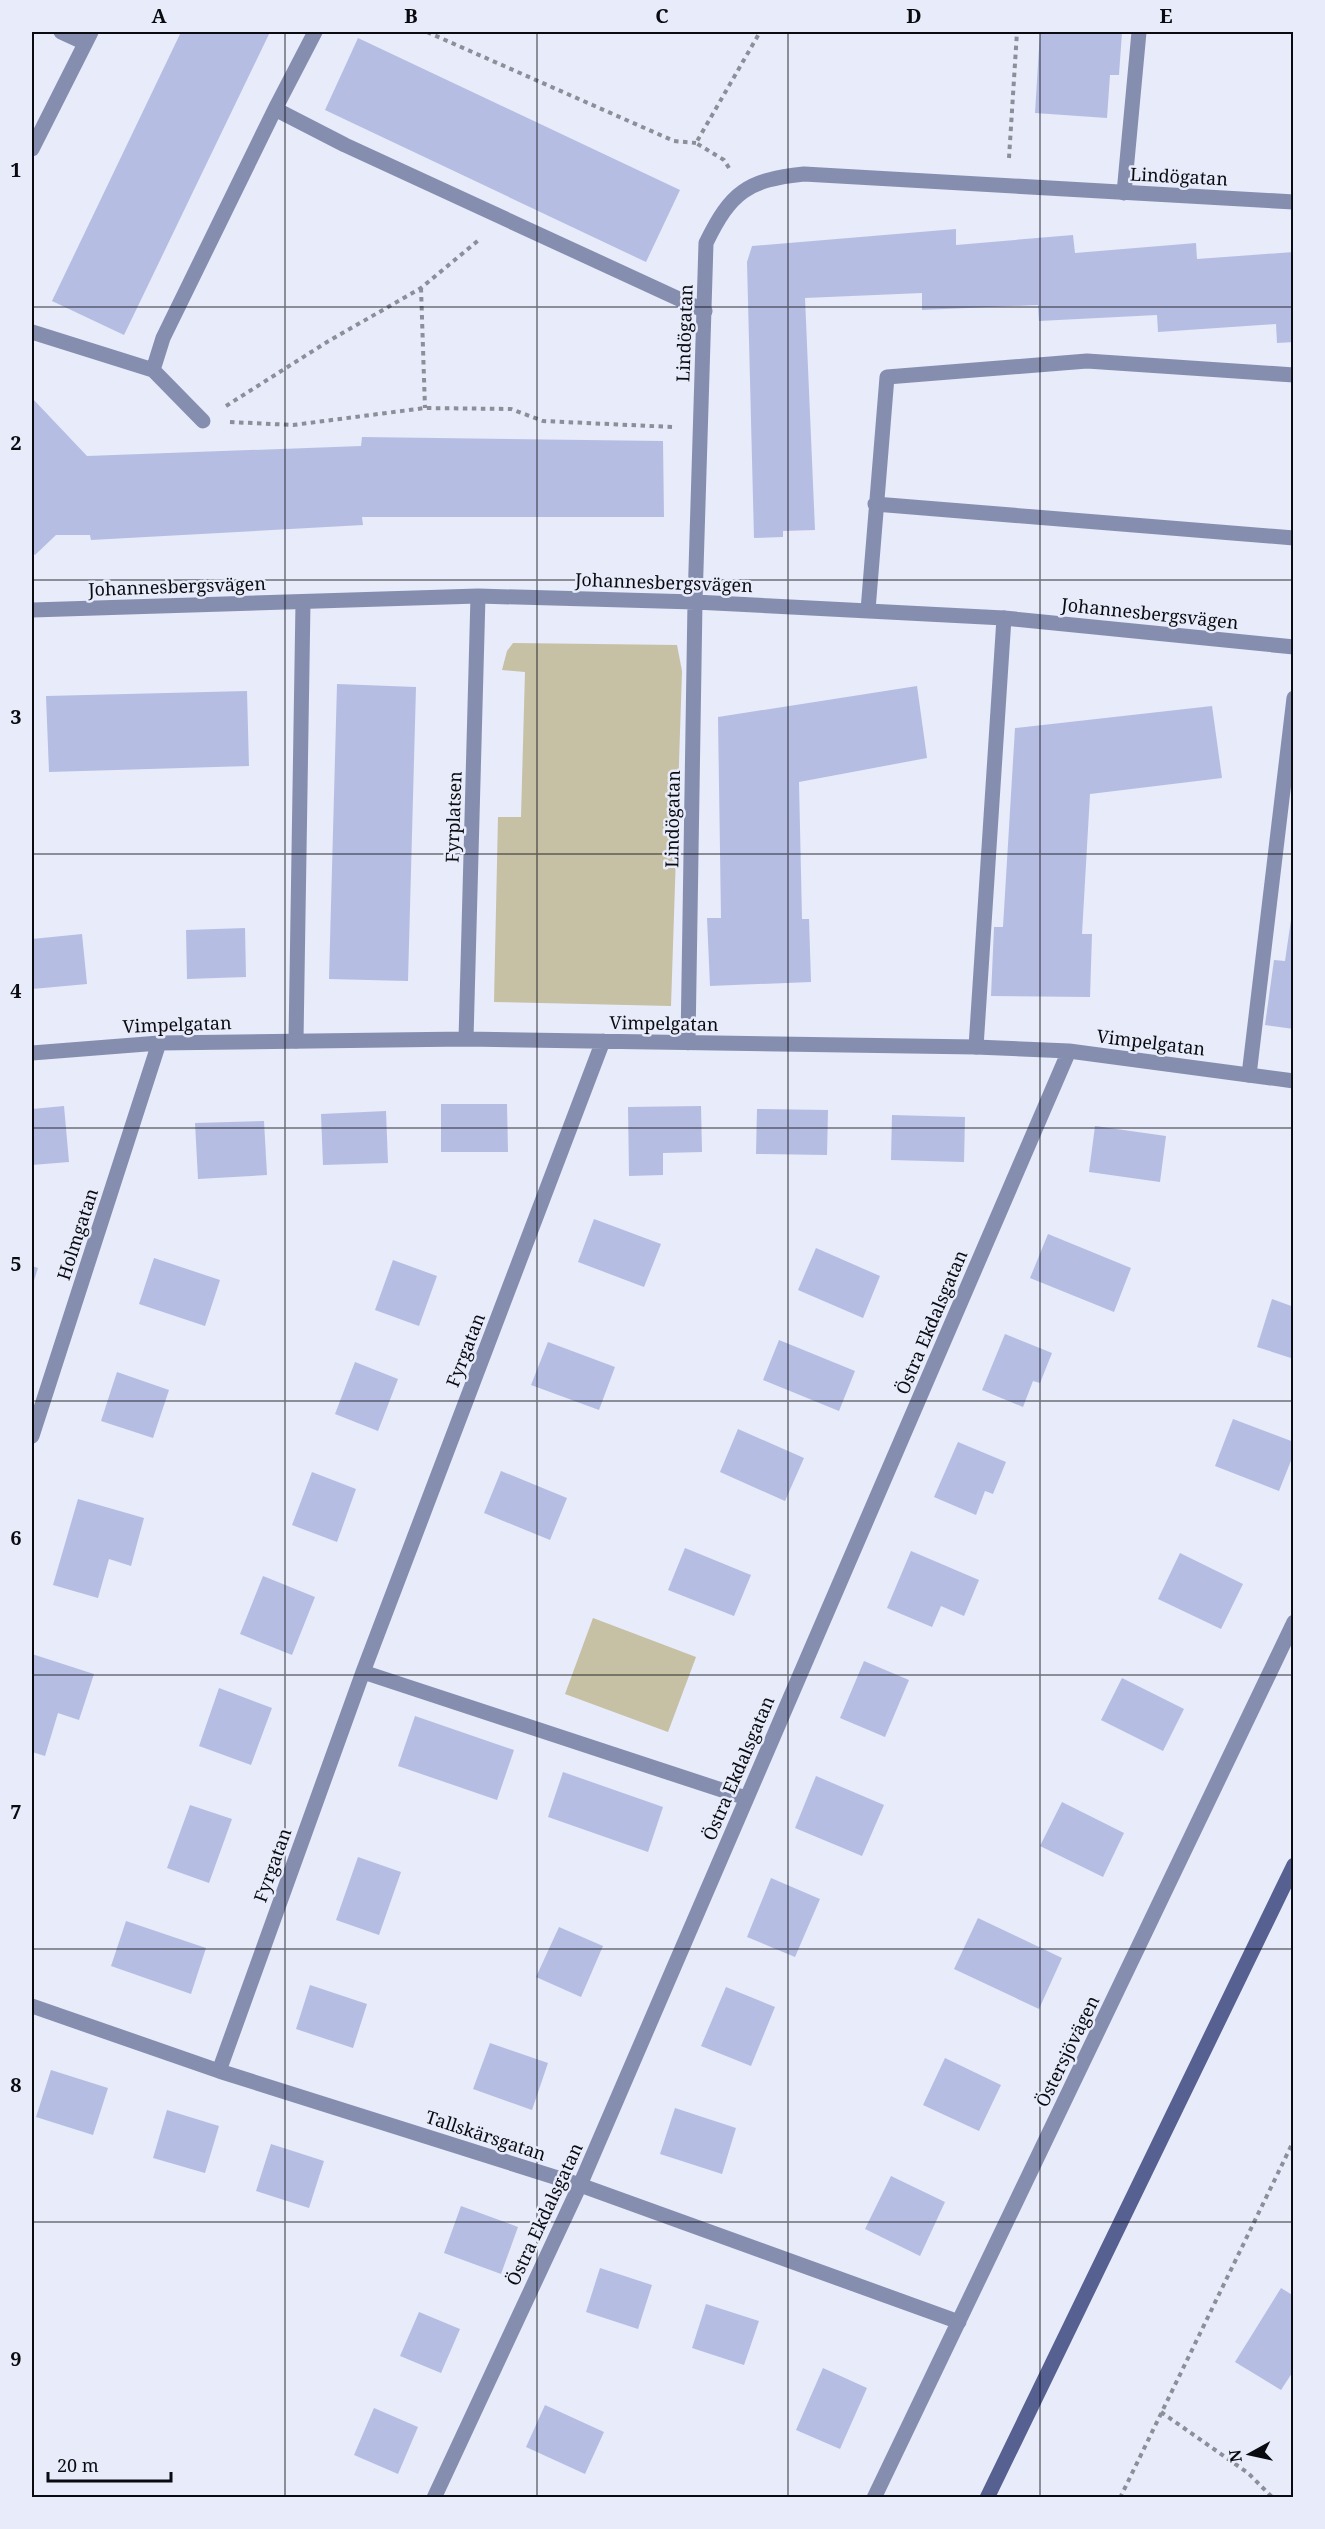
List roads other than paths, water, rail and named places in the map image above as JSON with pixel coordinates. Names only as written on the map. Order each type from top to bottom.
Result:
[{"type":"main road","points":[[987,2498],[1293,1865]]},
{"type":"street","points":[[32,149],[88,37],[60,32]]},
{"type":"street","points":[[153,370],[163,338],[315,32]]},
{"type":"street","points":[[1124,193],[1140,32]]},
{"type":"street","points":[[275,109],[345,145],[705,311]]},
{"type":"street","name":"Lindögatan","points":[[688,1043],[695,602],[706,243],[720,214],[742,191],[768,178],[804,174],[1293,202]]},
{"type":"street","points":[[32,332],[153,370],[203,421]]},
{"type":"street","points":[[868,610],[887,378],[1087,361],[1293,375]]},
{"type":"street","points":[[875,504],[1293,538]]},
{"type":"street","name":"Johannesbergsvägen","points":[[32,610],[478,596],[695,602],[1004,618],[1293,647]]},
{"type":"street","name":"Fyrplatsen","points":[[466,1039],[478,596]]},
{"type":"street","points":[[296,1041],[303,602]]},
{"type":"street","points":[[976,1047],[1004,618]]},
{"type":"street","points":[[1249,1075],[1293,698]]},
{"type":"street","name":"Vimpelgatan","points":[[32,1053],[159,1043],[466,1039],[976,1047],[1069,1051],[1293,1081]]},
{"type":"street","name":"Fyrgatan","points":[[219,2070],[363,1672],[603,1041]]},
{"type":"street","name":"Holmgatan","points":[[32,1436],[159,1043]]},
{"type":"street","name":"Östra Ekdalsgatan","points":[[434,2498],[580,2185],[1069,1051]]},
{"type":"street","name":"Östersjövägen","points":[[874,2498],[1293,1622]]},
{"type":"street","points":[[363,1672],[746,1798]]},
{"type":"street","name":"Tallskärsgatan","points":[[32,2006],[219,2070],[580,2185],[959,2322]]}]
